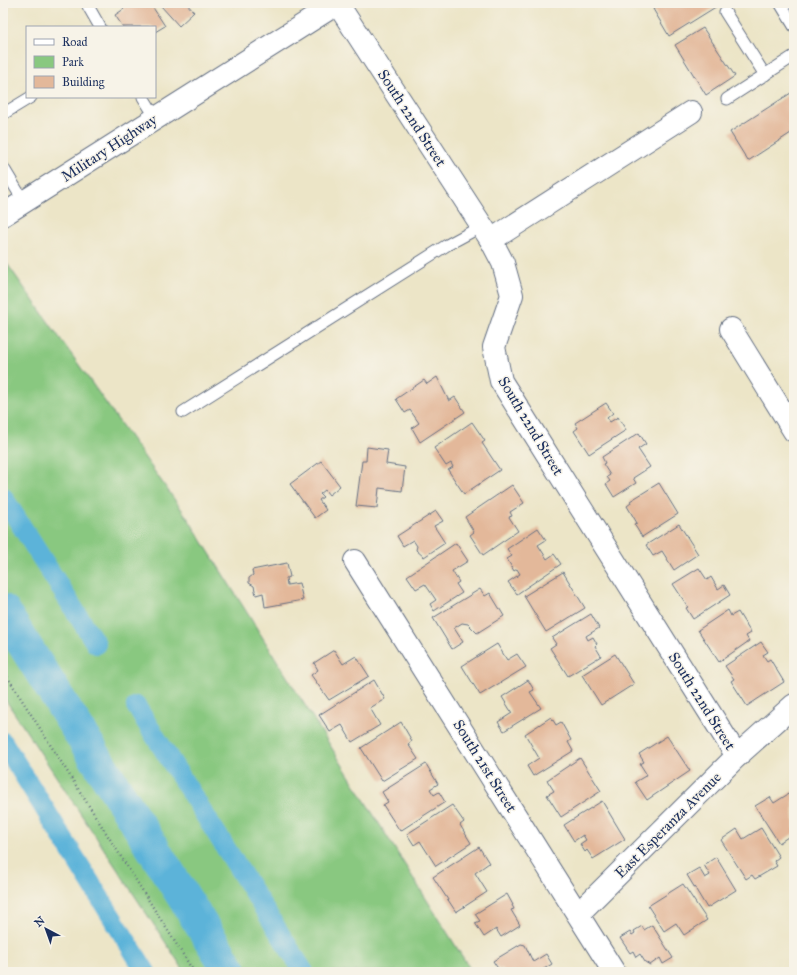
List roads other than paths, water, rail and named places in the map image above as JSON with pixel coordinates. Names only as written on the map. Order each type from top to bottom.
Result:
[{"type":"street","name":"Military Highway","points":[[3,215],[337,3]]},
{"type":"street","name":"South 22nd Street","points":[[337,3],[486,233],[503,263],[512,295],[494,347],[501,381],[737,756]]},
{"type":"street","points":[[486,233],[691,112]]},
{"type":"street","points":[[731,329],[794,431]]},
{"type":"street","name":"South 21st Street","points":[[355,561],[614,972]]},
{"type":"street","name":"East Esperanza Avenue","points":[[578,914],[737,756],[794,705]]},
{"type":"lane","points":[[89,3],[88,6],[99,26]]},
{"type":"lane","points":[[780,3],[794,26]]},
{"type":"lane","points":[[725,12],[765,75]]},
{"type":"lane","points":[[727,99],[794,56]]},
{"type":"lane","points":[[3,114],[29,98]]},
{"type":"lane","points":[[144,98],[156,118]]},
{"type":"lane","points":[[3,167],[24,202]]},
{"type":"lane","points":[[183,412],[447,245],[486,233]]},
{"type":"waterway","points":[[3,497],[96,644]]},
{"type":"waterway","points":[[3,611],[231,972]]},
{"type":"waterway","points":[[136,706],[304,972]]},
{"type":"waterway","points":[[3,742],[146,972]]}]
